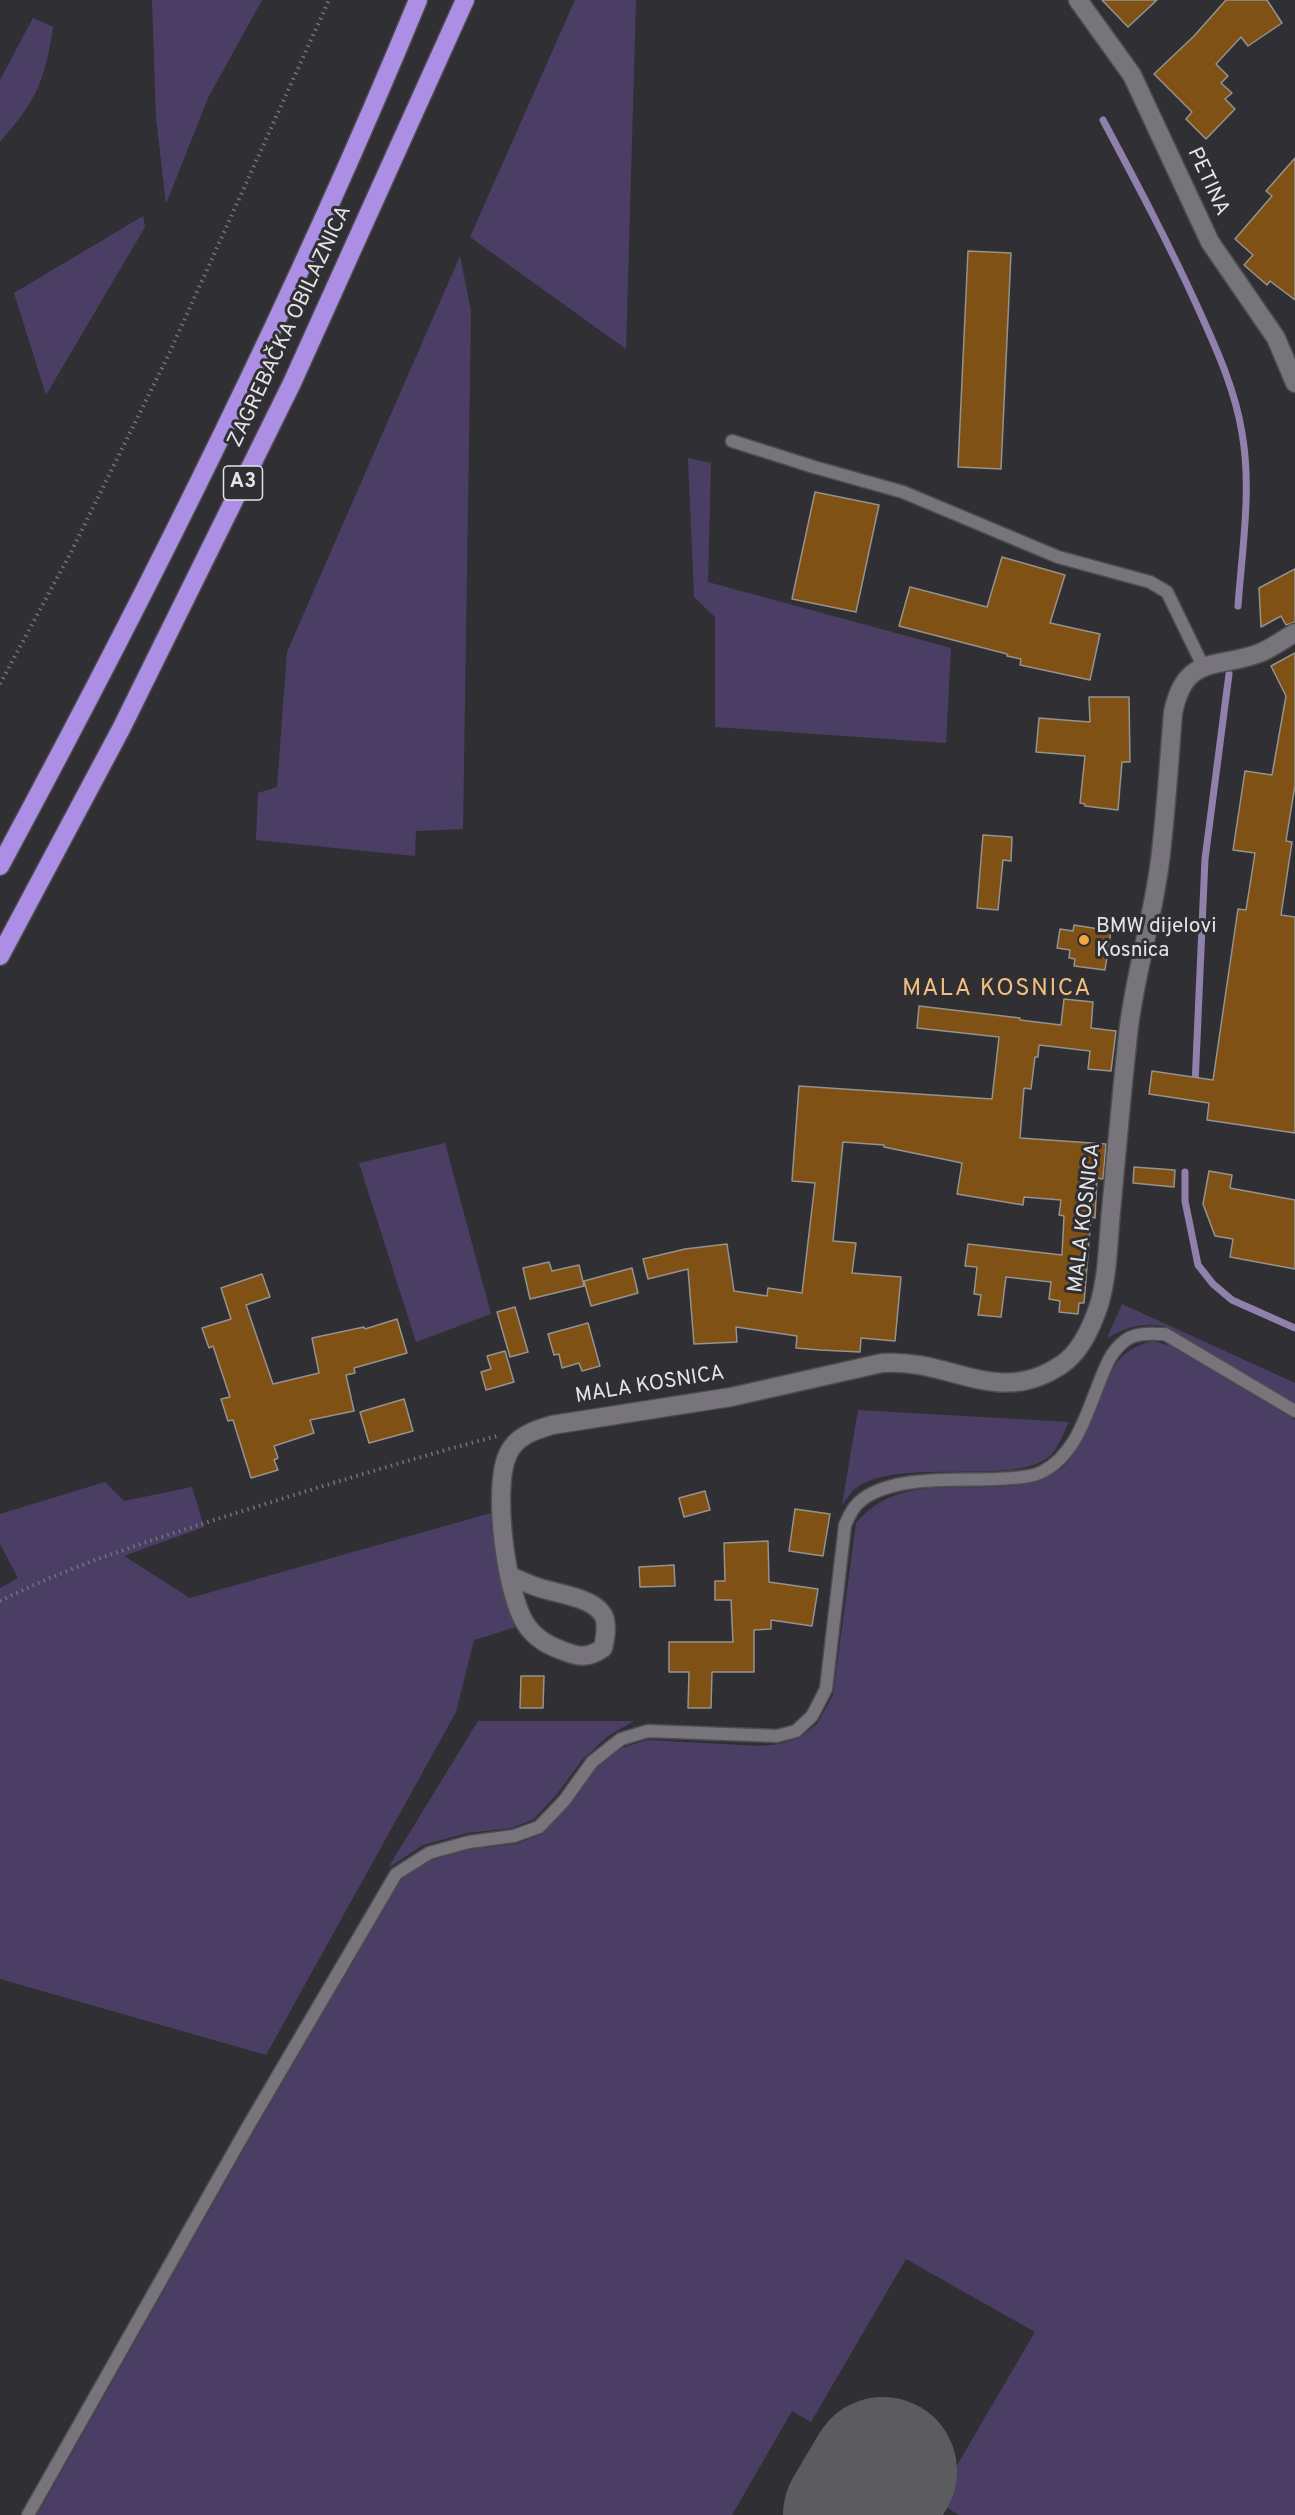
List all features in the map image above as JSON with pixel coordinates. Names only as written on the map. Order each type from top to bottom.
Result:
[{"type":"highway","name":"ZAGREBAČKA OBILAZNICA","points":[[0,866],[88,701],[257,365],[418,0]]},
{"type":"highway","name":"ZAGREBAČKA OBILAZNICA","points":[[0,956],[121,729],[287,394],[465,0]]},
{"type":"street","name":"PETINA","points":[[1078,0],[1132,75],[1210,243],[1276,338],[1295,383]]},
{"type":"street","points":[[1203,666],[1262,652],[1295,633]]},
{"type":"street","name":"MALA KOSNICA","points":[[510,1576],[542,1589],[576,1597],[595,1607],[605,1618],[606,1634],[603,1648],[590,1656],[571,1655],[546,1644],[526,1625],[515,1602],[510,1576],[501,1514],[501,1481],[508,1453],[517,1441],[532,1431],[552,1425],[730,1397],[882,1363],[900,1362],[923,1365],[983,1381],[1014,1384],[1042,1376],[1063,1364],[1077,1350],[1099,1304],[1107,1257],[1130,1025],[1160,863],[1176,696],[1183,684],[1203,666]]},
{"type":"lane","points":[[732,441],[814,468],[903,492],[1058,557],[1150,582],[1167,592],[1203,666]]},
{"type":"lane","points":[[28,2515],[246,2130],[396,1874],[429,1853],[469,1842],[514,1836],[539,1827],[564,1801],[591,1762],[621,1739],[648,1731],[777,1736],[796,1731],[812,1716],[826,1689],[845,1525],[852,1510],[862,1499],[900,1484],[1008,1478],[1039,1473],[1059,1461],[1074,1441],[1111,1354],[1127,1339],[1146,1333],[1166,1334],[1295,1411]]},
{"type":"path","points":[[0,684],[70,554],[168,356],[329,0]]},
{"type":"path","points":[[0,1601],[43,1580],[117,1551],[332,1483],[498,1435]]},
{"type":"shaded area","points":[[152,0],[262,0],[208,98],[166,204],[156,118]]},
{"type":"shaded area","points":[[575,0],[636,0],[626,349],[470,237]]},
{"type":"shaded area","points":[[33,18],[53,27],[46,62],[30,102],[0,142],[0,80]]},
{"type":"shaded area","points":[[143,216],[145,227],[46,395],[14,293]]},
{"type":"shaded area","points":[[460,256],[471,311],[463,829],[416,831],[415,856],[256,840],[258,793],[277,787],[287,652]]},
{"type":"shaded area","points":[[688,458],[711,463],[708,582],[951,648],[946,743],[715,727],[715,617],[694,597]]},
{"type":"shaded area","points":[[445,1143],[491,1314],[416,1342],[359,1163]]},
{"type":"shaded area","points":[[1122,1304],[1295,1383],[1295,1404],[1165,1326],[1135,1326],[1107,1338]]},
{"type":"shaded area","points":[[1153,1341],[1171,1346],[1295,1420],[1295,2515],[959,2515],[936,2501],[1035,2332],[906,2259],[811,2422],[792,2411],[732,2515],[37,2515],[253,2133],[401,1880],[426,1862],[472,1849],[516,1844],[542,1834],[570,1804],[593,1771],[622,1748],[647,1740],[759,1746],[780,1744],[799,1738],[817,1724],[833,1695],[856,1523],[878,1504],[902,1493],[929,1488],[1011,1486],[1038,1480],[1062,1468],[1083,1439],[1103,1387],[1121,1358],[1135,1347]]},
{"type":"shaded area","points":[[858,1410],[1069,1422],[1052,1454],[1036,1464],[1014,1469],[931,1472],[878,1478],[857,1487],[842,1505]]},
{"type":"shaded area","points":[[105,1482],[124,1501],[192,1487],[204,1527],[124,1556],[190,1598],[491,1513],[500,1571],[516,1627],[474,1640],[456,1712],[266,2055],[0,1979],[0,1588],[18,1578],[0,1544],[0,1514]]},
{"type":"shaded area","points":[[478,1721],[634,1721],[608,1736],[582,1760],[557,1794],[534,1819],[512,1828],[467,1833],[423,1845],[388,1868]]},
{"type":"building","points":[[1102,0],[1157,0],[1128,27]]},
{"type":"building","points":[[1226,0],[1267,0],[1282,23],[1248,46],[1241,37],[1216,64],[1228,76],[1221,83],[1232,93],[1225,99],[1235,109],[1206,139],[1186,119],[1192,112],[1154,74],[1194,36]]},
{"type":"building","points":[[1295,158],[1295,300],[1270,281],[1267,285],[1244,265],[1253,255],[1235,239],[1272,196],[1266,191]]},
{"type":"building","points":[[968,251],[1011,253],[1001,469],[958,467]]},
{"type":"building","points":[[815,492],[879,505],[856,612],[792,599]]},
{"type":"building","points":[[1002,557],[1065,575],[1050,623],[1100,634],[1090,680],[1020,665],[1021,659],[1007,656],[1007,654],[899,626],[910,587],[987,607]]},
{"type":"building","points":[[1295,569],[1295,622],[1286,625],[1281,616],[1261,627],[1259,588]]},
{"type":"building","points":[[1295,653],[1295,785],[1286,841],[1292,842],[1281,915],[1295,917],[1295,1133],[1207,1120],[1209,1103],[1149,1094],[1152,1071],[1213,1080],[1238,909],[1246,910],[1255,853],[1233,850],[1245,771],[1272,775],[1286,696],[1271,666]]},
{"type":"building","points":[[1089,697],[1129,697],[1130,762],[1122,762],[1118,810],[1085,806],[1080,803],[1085,756],[1036,752],[1039,718],[1090,722]]},
{"type":"building","points":[[983,835],[1012,837],[1011,861],[1003,860],[998,910],[977,908]]},
{"type":"building","name":"BMW dijelovi Kosnica","points":[[1074,925],[1111,931],[1105,970],[1074,966],[1075,959],[1069,958],[1070,950],[1057,948],[1060,929],[1073,931]]},
{"type":"building","points":[[1064,999],[1093,1002],[1091,1028],[1116,1031],[1111,1071],[1088,1069],[1090,1051],[1039,1045],[1031,1089],[1024,1088],[1020,1138],[1106,1144],[1103,1179],[1097,1178],[1095,1218],[1091,1217],[1084,1303],[1079,1303],[1078,1314],[1059,1312],[1060,1301],[1049,1299],[1051,1282],[1006,1277],[1001,1317],[978,1315],[981,1295],[974,1294],[977,1267],[965,1266],[968,1244],[1062,1255],[1064,1216],[1059,1215],[1061,1200],[1024,1197],[1023,1205],[957,1194],[962,1163],[884,1147],[884,1145],[843,1142],[833,1241],[856,1243],[852,1273],[901,1277],[895,1341],[861,1338],[860,1352],[796,1348],[797,1336],[736,1327],[737,1342],[694,1344],[688,1269],[648,1279],[643,1259],[685,1249],[727,1244],[734,1291],[767,1296],[768,1288],[802,1293],[815,1183],[792,1181],[799,1086],[992,1099],[999,1037],[917,1028],[919,1006],[1061,1025]]},
{"type":"building","points":[[1134,1167],[1175,1170],[1174,1187],[1133,1183]]},
{"type":"building","points":[[1209,1171],[1232,1175],[1230,1188],[1295,1200],[1295,1269],[1230,1257],[1233,1239],[1215,1236],[1203,1204]]},
{"type":"building","points":[[549,1262],[552,1271],[579,1265],[584,1286],[530,1299],[523,1268]]},
{"type":"building","points":[[632,1268],[638,1293],[591,1306],[584,1281]]},
{"type":"building","points":[[262,1274],[270,1297],[246,1305],[273,1384],[319,1373],[312,1338],[364,1327],[365,1329],[397,1319],[407,1353],[354,1368],[355,1373],[346,1375],[354,1411],[310,1420],[314,1433],[274,1446],[278,1458],[274,1460],[278,1470],[251,1478],[233,1420],[228,1421],[221,1399],[230,1397],[213,1346],[209,1348],[202,1328],[231,1319],[221,1288]]},
{"type":"building","points":[[515,1307],[528,1352],[510,1357],[497,1312]]},
{"type":"building","points":[[588,1323],[600,1366],[582,1371],[579,1363],[562,1368],[559,1354],[554,1355],[548,1334]]},
{"type":"building","points":[[505,1351],[514,1382],[486,1390],[481,1372],[491,1369],[487,1356]]},
{"type":"building","points":[[404,1399],[413,1431],[369,1443],[360,1412]]},
{"type":"building","points":[[705,1491],[710,1510],[684,1517],[679,1498]]},
{"type":"building","points":[[795,1509],[830,1514],[823,1556],[789,1551]]},
{"type":"building","points":[[768,1541],[769,1582],[818,1589],[812,1626],[771,1620],[771,1629],[754,1630],[754,1672],[712,1672],[711,1708],[688,1708],[689,1672],[669,1672],[669,1642],[733,1642],[731,1600],[715,1600],[715,1581],[725,1581],[724,1543]]},
{"type":"building","points":[[674,1565],[675,1586],[640,1587],[639,1567]]},
{"type":"building","points":[[521,1676],[544,1676],[543,1708],[520,1708]]},
{"type":"waterway","points":[[1103,120],[1187,284],[1218,354],[1235,401],[1242,433],[1246,476],[1238,606]]},
{"type":"waterway","points":[[1195,1085],[1205,859],[1229,674]]},
{"type":"waterway","points":[[1185,1172],[1185,1201],[1198,1265],[1213,1284],[1232,1300],[1295,1328]]},
{"type":"runway","points":[[857,2515],[883,2471]]},
{"type":"place","name":"BMW dijelovi Kosnica","points":[[1084,940]]},
{"type":"district","name":"MALA KOSNICA","points":[[997,990]]}]
